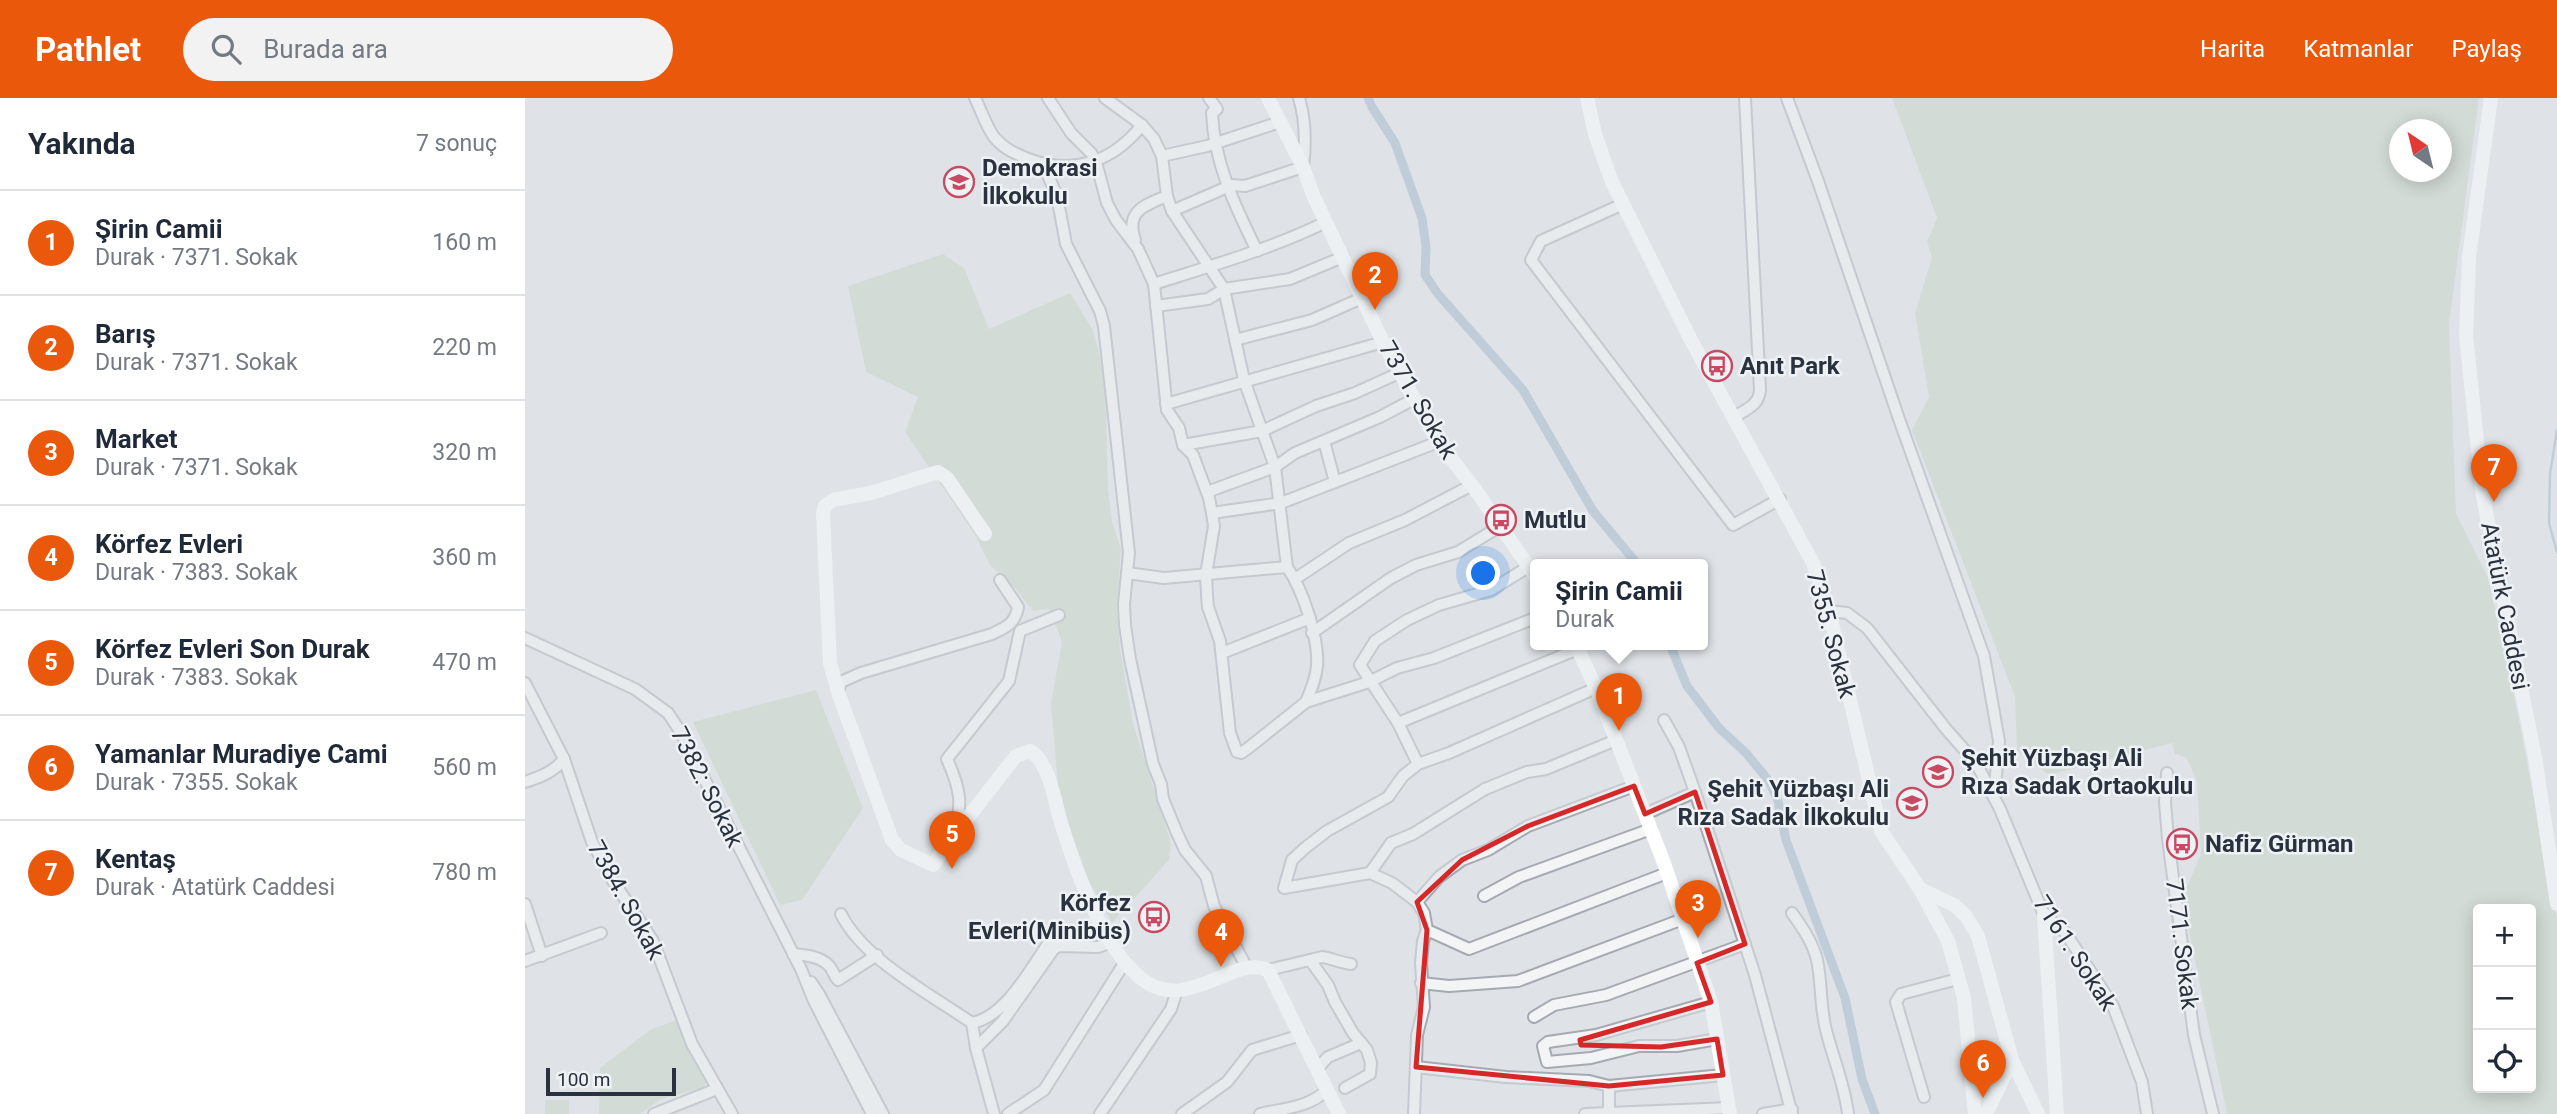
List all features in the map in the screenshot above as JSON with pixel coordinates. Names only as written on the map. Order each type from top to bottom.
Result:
[{"type":"street","points":[[975,98],[993,136],[1005,148],[1043,164],[1065,167],[1096,162],[1123,146],[1142,125]]},
{"type":"street","points":[[1048,98],[1071,133],[1091,153],[1107,203],[1138,249]]},
{"type":"street","points":[[1209,98],[1217,109],[1212,113],[1216,151],[1227,187],[1257,251]]},
{"type":"street","name":"7371. Sokak","points":[[1268,98],[1303,167],[1383,342],[1413,399],[1438,442],[1472,485],[1530,569]]},
{"type":"street","points":[[1172,211],[1232,185],[1245,186],[1303,167],[1306,142],[1304,114],[1299,98]]},
{"type":"street","name":"7355. Sokak","points":[[1587,98],[1595,134],[1612,182],[1692,340],[1813,563],[1829,611],[1881,831],[1920,889],[1948,941],[1964,998],[1975,1114]]},
{"type":"street","points":[[1734,417],[1756,404],[1760,390],[1745,98]]},
{"type":"street","points":[[1787,98],[1984,656],[1999,741],[1994,798]]},
{"type":"street","name":"Atatürk Caddesi","points":[[2491,98],[2469,257],[2467,349],[2483,498],[2535,757],[2557,904]]},
{"type":"street","points":[[1108,99],[1142,125],[1154,139],[1162,156],[1167,196],[1172,211],[1224,289],[1244,380],[1275,467],[1287,567],[1295,579],[1310,618],[1317,652],[1314,684],[1306,702]]},
{"type":"street","points":[[1162,156],[1216,143],[1280,122]]},
{"type":"street","points":[[1043,164],[1057,196],[1066,244],[1100,311],[1104,326],[1129,553],[1124,604],[1130,659],[1153,764],[1163,799],[1185,850],[1206,876],[1214,906],[1247,968]]},
{"type":"street","points":[[1167,196],[1143,207],[1133,218],[1131,228],[1154,284],[1167,410],[1179,428],[1184,445],[1193,455],[1212,513],[1213,539],[1206,575],[1208,607],[1220,641],[1230,733],[1237,752],[1241,753],[1247,749],[1306,702],[1369,682],[1397,668],[1434,658],[1530,620]]},
{"type":"street","points":[[1623,204],[1541,241],[1531,260],[1733,525],[1780,499]]},
{"type":"street","points":[[1154,284],[1285,242],[1326,222]]},
{"type":"street","points":[[1156,306],[1208,299],[1224,289],[1290,279],[1343,257]]},
{"type":"street","points":[[1235,340],[1312,320],[1362,298]]},
{"type":"street","points":[[1166,404],[1383,342]]},
{"type":"street","points":[[1184,445],[1262,431],[1399,373]]},
{"type":"street","points":[[1207,492],[1275,467],[1295,453],[1380,417],[1413,399]]},
{"type":"street","points":[[1324,441],[1335,482]]},
{"type":"street","points":[[1212,513],[1281,503],[1438,442]]},
{"type":"street","points":[[985,534],[947,478],[938,472],[871,493],[833,500],[825,506],[823,514],[830,663],[892,840],[901,850],[933,865],[1016,757],[1030,751],[1038,755],[1082,883],[1108,937],[1125,962],[1147,983],[1165,990],[1186,990],[1259,965],[1268,970],[1339,1114]]},
{"type":"street","points":[[1295,579],[1349,543],[1405,520],[1472,485]]},
{"type":"street","points":[[1312,633],[1391,578],[1416,565],[1458,552],[1499,527]]},
{"type":"street","points":[[1127,573],[1164,578],[1287,567]]},
{"type":"street","points":[[1418,764],[1398,723],[1360,665],[1375,641],[1407,620],[1439,605],[1491,590],[1530,573]]},
{"type":"street","points":[[838,692],[841,682],[861,673],[992,634],[1012,624],[1018,607],[1000,580]]},
{"type":"street","name":"7161. Sokak","points":[[1829,611],[1847,613],[1867,628],[1945,729],[1976,762],[2044,915],[2065,932],[2113,1006],[2142,1082],[2147,1114]]},
{"type":"street","points":[[948,843],[959,818],[961,798],[947,759],[1009,681],[1020,631],[1059,615]]},
{"type":"street","points":[[1222,653],[1310,618]]},
{"type":"street","name":"7382: Sokak","points":[[525,638],[635,689],[668,713],[680,731],[872,1114]]},
{"type":"street","points":[[1398,723],[1570,650]]},
{"type":"street","points":[[1578,650],[1651,829],[1711,1002],[1729,1111],[1585,1114]]},
{"type":"street","name":"7384. Sokak","points":[[525,682],[564,759],[591,842],[653,941],[692,1044],[731,1114]]},
{"type":"street","points":[[1414,1114],[1417,1035],[1424,1007],[1424,913],[1417,902],[1392,883],[1370,873],[1284,888],[1292,860],[1327,831],[1388,797],[1403,776],[1418,764],[1596,688]]},
{"type":"street","points":[[1664,720],[1679,747],[1745,944],[1792,1111],[1763,1114]]},
{"type":"street","points":[[1370,873],[1391,844],[1413,834],[1485,789],[1527,772],[1546,769],[1616,740]]},
{"type":"street","points":[[525,782],[551,772],[564,759]]},
{"type":"street","name":"7171. Sokak","points":[[2167,773],[2165,802],[2168,839],[2194,1035],[2213,1114]]},
{"type":"street","points":[[1417,902],[1439,877],[1462,860],[1488,850],[1528,826],[1634,786]]},
{"type":"street","points":[[1645,814],[1695,792]]},
{"type":"street","points":[[1484,896],[1519,877],[1651,829]]},
{"type":"street","points":[[1426,930],[1469,949],[1667,873]]},
{"type":"street","points":[[1920,889],[1954,905],[1966,916],[1979,936],[2012,1060],[2038,1114]]},
{"type":"street","points":[[525,904],[542,956]]},
{"type":"street","points":[[1792,913],[1806,933],[1817,960],[1824,1022],[1847,1099],[1848,1114]]},
{"type":"street","points":[[841,914],[851,931],[877,955],[972,1023],[993,1114]]},
{"type":"street","points":[[2044,915],[2057,1114]]},
{"type":"street","points":[[1422,983],[1449,986],[1518,981],[1683,919]]},
{"type":"street","points":[[525,961],[601,933]]},
{"type":"street","points":[[972,1023],[987,1018],[1001,1008],[1052,938],[1108,937]]},
{"type":"street","points":[[976,1048],[1003,1021],[1053,950],[1058,946],[1098,947],[1108,937]]},
{"type":"street","points":[[1535,1017],[1554,1005],[1606,995],[1745,944]]},
{"type":"street","points":[[793,954],[823,961],[838,980],[877,955]]},
{"type":"street","points":[[1268,970],[1330,958],[1338,963],[1351,964]]},
{"type":"street","points":[[1310,960],[1367,1050],[1371,1071],[1345,1088]]},
{"type":"street","points":[[1008,1114],[1044,1090],[1125,962]]},
{"type":"street","name":"7382: Sokak","points":[[801,969],[819,994],[883,1114]]},
{"type":"street","points":[[1924,1097],[1896,1002],[1901,994],[1958,979]]},
{"type":"street","points":[[1100,1114],[1171,1009],[1177,990]]},
{"type":"street","points":[[1538,1079],[1547,1062],[1543,1046],[1548,1042],[1596,1035],[1711,1002]]},
{"type":"street","points":[[1182,1114],[1227,1082],[1252,1050],[1301,1035]]},
{"type":"street","points":[[1547,1062],[1591,1058],[1639,1046],[1677,1046],[1717,1040]]},
{"type":"street","points":[[1317,1069],[1328,1058],[1361,1043]]},
{"type":"street","points":[[1986,1114],[2012,1060]]},
{"type":"street","points":[[1416,1067],[1538,1079],[1589,1081],[1609,1086],[1723,1075]]},
{"type":"street","points":[[1609,1086],[1609,1113]]},
{"type":"street","points":[[654,1114],[717,1089]]},
{"type":"street","points":[[1260,1114],[1300,1107],[1319,1098],[1328,1090]]},
{"type":"highlighted area","points":[[1634,786],[1645,814],[1695,792],[1745,944],[1697,963],[1711,1002],[1580,1040],[1581,1045],[1661,1047],[1717,1039],[1723,1075],[1609,1086],[1416,1067],[1427,930],[1417,902],[1462,860],[1528,826]]},
{"type":"green space","points":[[1892,98],[2479,98],[2449,324],[2456,513],[2488,578],[2557,917],[2557,1114],[2227,1114],[2182,898],[2201,854],[2197,782],[2187,758],[2175,754],[2172,743],[2049,775],[2017,751],[2015,697],[1912,430],[1929,397],[1915,313],[1932,257],[1927,242],[1937,218]]},
{"type":"green space","points":[[943,254],[964,268],[989,329],[1070,293],[1093,330],[1105,377],[1108,489],[1112,522],[1121,549],[1117,607],[1120,649],[1133,723],[1171,843],[1169,860],[1112,923],[1085,874],[1059,797],[1051,703],[1062,642],[1049,609],[1033,611],[1013,586],[990,565],[975,535],[905,432],[918,397],[866,372],[848,286]]},
{"type":"green space","points":[[816,690],[863,808],[802,900],[780,905],[693,722]]},
{"type":"green space","points":[[677,1020],[705,1076],[707,1082],[703,1088],[661,1099],[640,1114],[599,1114],[600,1068],[650,1030]]},
{"type":"green space","points":[[545,1100],[569,1100],[569,1114],[545,1114]]},
{"type":"waterway","points":[[1368,98],[1395,143],[1422,218],[1426,247],[1425,275],[1438,294],[1523,390],[1593,511],[1633,559]]},
{"type":"waterway","points":[[2557,430],[2550,474],[2549,523],[2557,552]]},
{"type":"waterway","points":[[1672,650],[1687,686],[1719,728],[1746,753],[1769,781],[1778,801],[1786,840],[1845,998],[1862,1079],[1875,1114]]},
{"type":"place","name":"Demokrasi İlkokulu","points":[[959,182]]},
{"type":"place","name":"Barış","points":[[1375,310]]},
{"type":"place","name":"Anıt Park","points":[[1717,366]]},
{"type":"place","name":"Kentaş","points":[[2494,502]]},
{"type":"place","name":"Mutlu","points":[[1501,520]]},
{"type":"place","name":"Şirin Camii","points":[[1619,731]]},
{"type":"place","name":"Şehit Yüzbaşı Ali Rıza Sadak Ortaokulu","points":[[1938,772]]},
{"type":"place","name":"Şehit Yüzbaşı Ali Rıza Sadak İlkokulu","points":[[1912,803]]},
{"type":"place","name":"Nafiz Gürman","points":[[2182,844]]},
{"type":"place","name":"Körfez Evleri Son Durak","points":[[952,869]]},
{"type":"place","name":"Körfez Evleri(Minibüs)","points":[[1154,917]]},
{"type":"place","name":"Market","points":[[1698,938]]},
{"type":"place","name":"Körfez Evleri","points":[[1221,967]]},
{"type":"place","name":"Yamanlar Muradiye Cami","points":[[1983,1098]]}]
